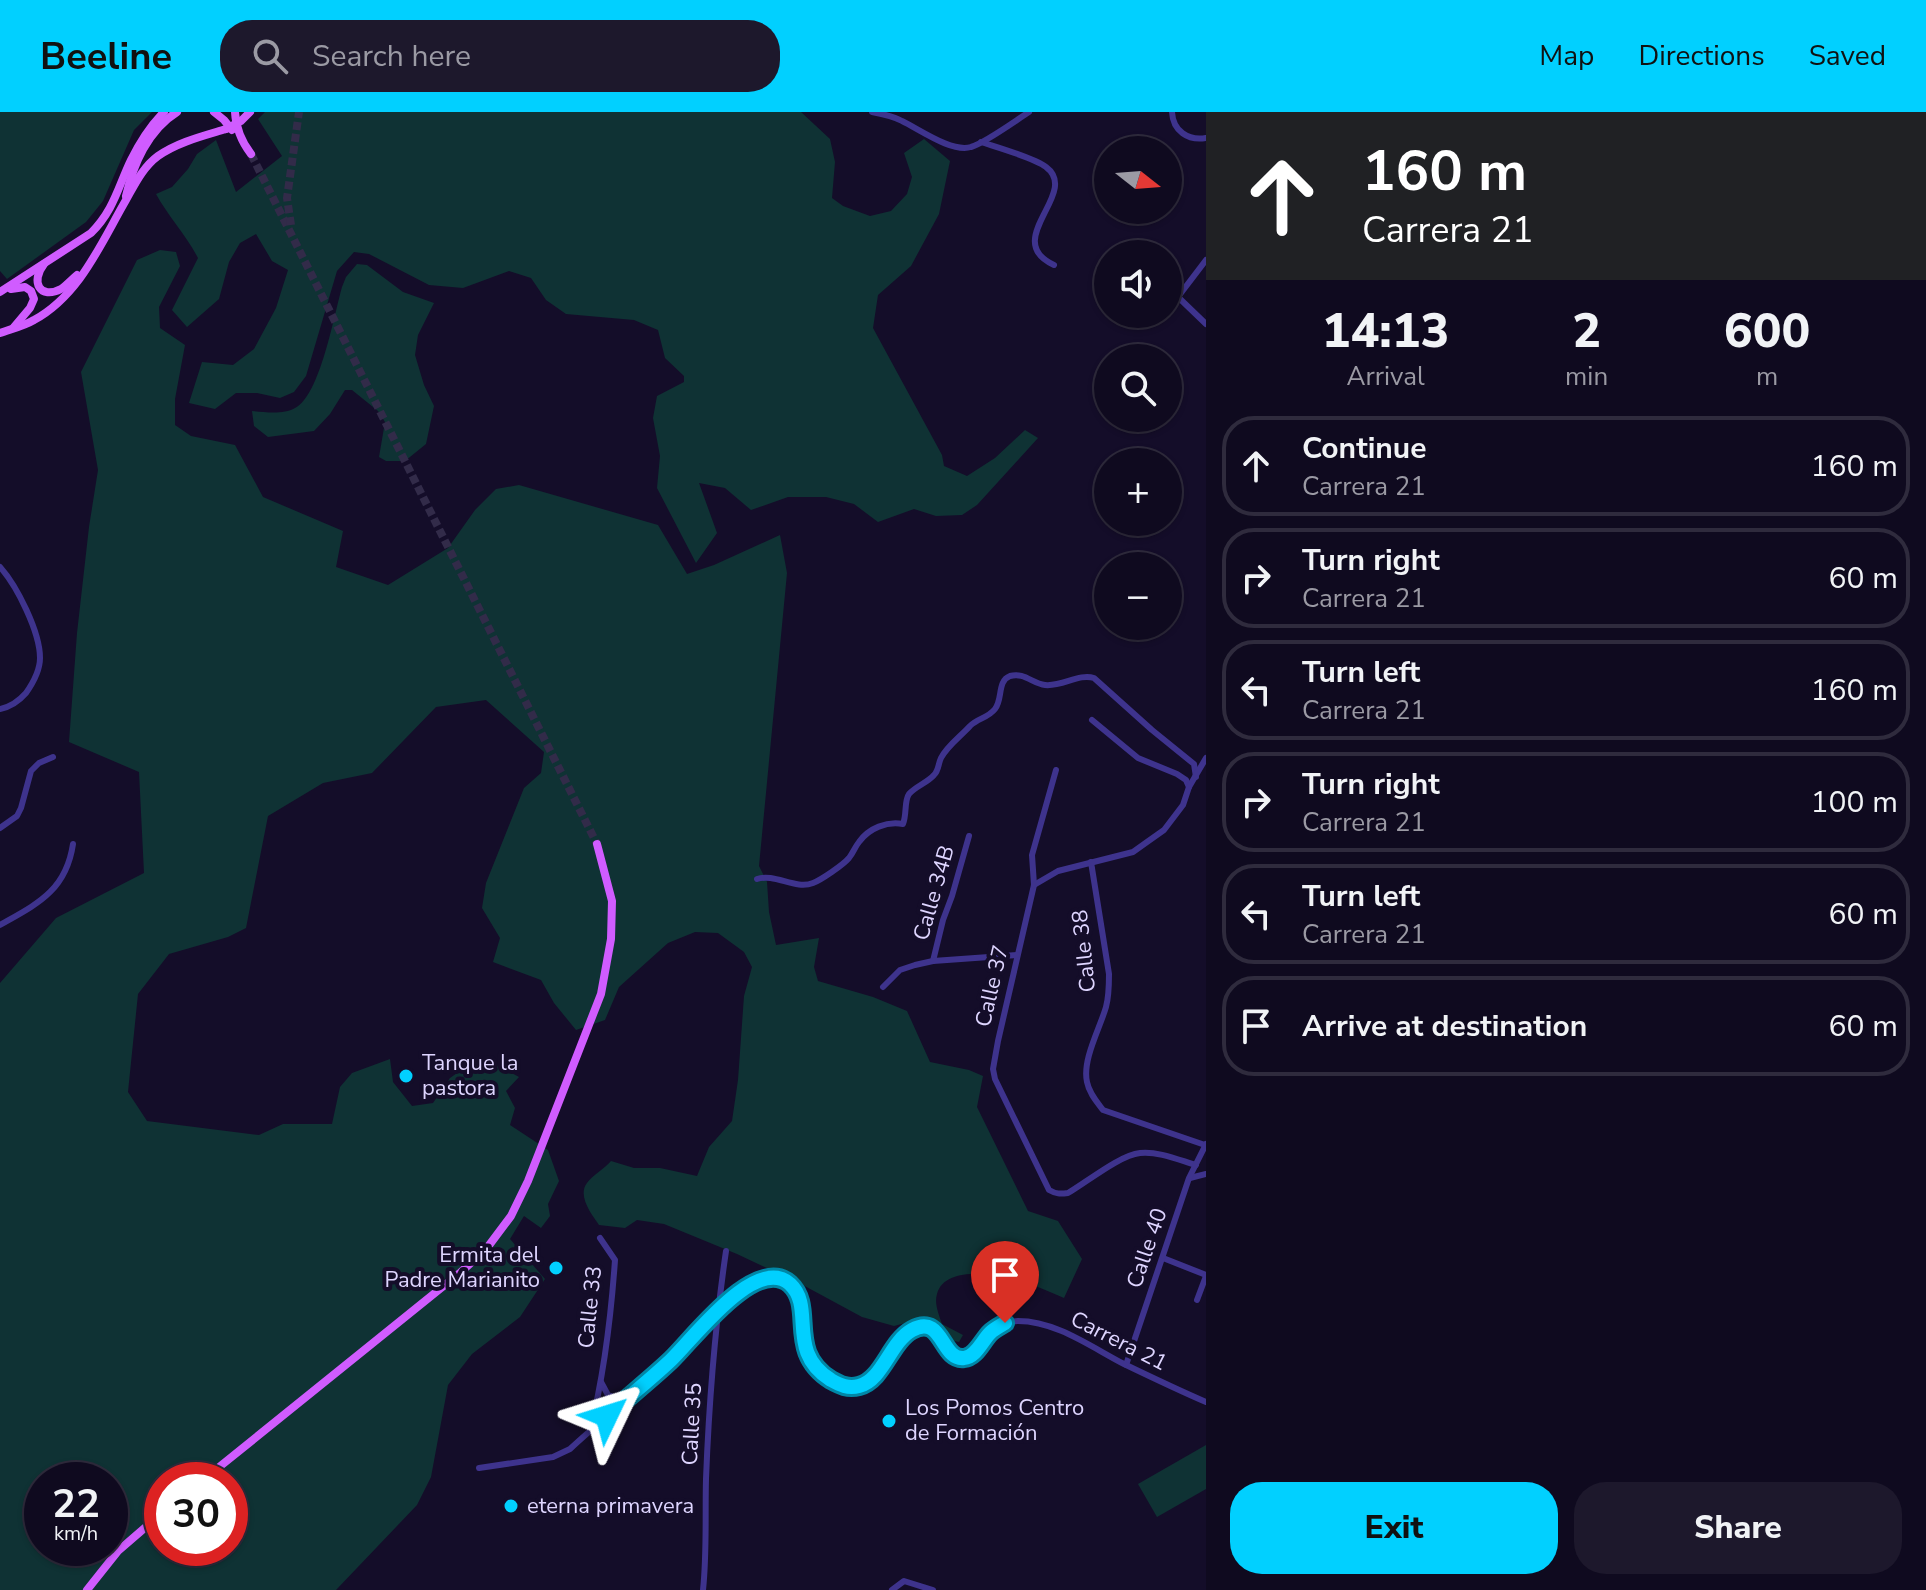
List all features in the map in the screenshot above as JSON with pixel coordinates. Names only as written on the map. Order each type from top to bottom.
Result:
[{"type":"main road","points":[[0,293],[91,233],[103,221],[131,159],[145,134],[164,112]]},
{"type":"main road","points":[[124,205],[128,184],[149,139],[177,112]]},
{"type":"main road","points":[[214,112],[251,154],[242,127],[241,112]]},
{"type":"main road","points":[[235,112],[237,130],[243,143]]},
{"type":"main road","points":[[0,333],[35,319],[69,293],[91,262],[144,170],[157,157],[179,144],[226,129],[250,112]]},
{"type":"main road","points":[[47,261],[37,274],[36,281],[41,289],[50,292],[63,288],[91,262]]},
{"type":"main road","points":[[0,293],[20,286],[29,288],[33,294],[33,303],[13,328]]},
{"type":"main road","points":[[225,1462],[461,1272],[487,1248],[511,1216],[528,1181],[601,994],[611,939],[612,901],[597,844]]},
{"type":"main road","points":[[87,1590],[118,1551],[144,1529]]},
{"type":"street","points":[[872,112],[899,119],[945,143],[964,148],[981,142],[1029,112]]},
{"type":"street","points":[[1172,112],[1174,124],[1183,135],[1206,138]]},
{"type":"street","points":[[981,142],[1041,163],[1055,177],[1055,191],[1038,226],[1035,241],[1040,254],[1054,265]]},
{"type":"street","points":[[1182,292],[1206,261]]},
{"type":"street","points":[[1182,301],[1206,324]]},
{"type":"street","points":[[0,567],[21,600],[35,634],[40,660],[32,684],[21,698],[0,709]]},
{"type":"street","points":[[757,879],[767,877],[812,884],[848,859],[860,840],[869,833],[882,825],[894,822],[903,824],[908,795],[933,776],[948,748],[970,726],[995,709],[1000,701],[1000,690],[1011,676],[1022,676],[1045,685],[1086,676],[1094,678],[1194,764],[1196,777]]},
{"type":"street","points":[[1092,720],[1138,758],[1177,774],[1186,780],[1189,787]]},
{"type":"street","points":[[0,828],[17,816],[31,771],[39,763],[53,757]]},
{"type":"street","points":[[1034,885],[1058,871],[1133,852],[1164,830],[1183,805],[1189,787],[1206,758]]},
{"type":"street","name":"Calle 37","points":[[1056,770],[1032,855],[1034,885],[993,1069],[995,1079],[1049,1190],[1068,1193],[1120,1160],[1138,1153],[1153,1153],[1196,1165]]},
{"type":"street","name":"Calle 34B","points":[[933,961],[969,836]]},
{"type":"street","points":[[0,925],[38,902],[61,881],[73,844]]},
{"type":"street","name":"Calle 38","points":[[1091,862],[1109,991],[1088,1062],[1086,1081],[1103,1110],[1206,1144]]},
{"type":"street","points":[[883,987],[900,970],[933,961],[1017,955]]},
{"type":"street","name":"Calle 40","points":[[1126,1365],[1189,1178],[1206,1144]]},
{"type":"street","points":[[1189,1178],[1206,1174]]},
{"type":"street","name":"Calle 33","points":[[590,1431],[601,1379],[615,1260],[600,1238]]},
{"type":"street","name":"Calle 35","points":[[703,1590],[706,1479],[716,1326],[726,1251]]},
{"type":"street","points":[[1163,1258],[1206,1276],[1197,1300]]},
{"type":"street","name":"Carrera 21","points":[[719,1309],[734,1296],[767,1277],[782,1279],[799,1296],[802,1335],[813,1365],[827,1378],[849,1388],[872,1380],[909,1331],[923,1327],[935,1331],[951,1353],[964,1358],[974,1353],[992,1331],[1005,1323],[1017,1321],[1049,1326],[1206,1402]]},
{"type":"street","points":[[479,1468],[553,1457],[570,1449],[670,1361],[719,1309]]},
{"type":"street","points":[[601,1379],[608,1395],[624,1400]]},
{"type":"street","points":[[892,1590],[904,1581],[933,1590]]},
{"type":"green space","points":[[0,112],[152,112],[134,130],[103,201],[86,222],[7,279],[0,271]]},
{"type":"green space","points":[[265,112],[801,112],[830,139],[835,162],[832,198],[843,206],[870,216],[891,211],[907,194],[912,177],[904,153],[924,139],[950,161],[939,214],[911,266],[878,295],[873,328],[942,455],[944,466],[967,476],[995,458],[1025,430],[1038,438],[977,505],[962,515],[936,516],[914,509],[878,522],[854,504],[826,497],[788,497],[751,510],[725,488],[699,483],[717,533],[696,563],[657,488],[660,456],[653,418],[657,396],[684,382],[684,376],[665,358],[658,330],[634,320],[566,314],[546,300],[531,278],[509,271],[463,288],[429,285],[369,254],[354,252],[337,271],[306,376],[294,392],[280,398],[236,393],[215,409],[189,403],[202,362],[233,365],[254,349],[276,308],[288,270],[272,261],[256,234],[240,243],[229,262],[219,299],[187,327],[172,310],[198,258],[156,194],[172,187],[197,154],[216,140],[236,192],[282,156],[258,119]]},
{"type":"green space","points":[[160,250],[176,252],[180,266],[159,307],[160,328],[185,345],[175,399],[175,425],[191,436],[235,445],[263,497],[343,531],[336,567],[388,585],[448,548],[475,510],[496,489],[519,485],[658,525],[687,574],[780,535],[787,573],[759,866],[767,882],[776,945],[819,938],[814,967],[818,981],[873,997],[907,1011],[930,1062],[983,1076],[977,1107],[1028,1211],[1058,1221],[1082,1259],[1064,1298],[1001,1276],[969,1274],[949,1279],[941,1285],[936,1306],[942,1324],[963,1335],[959,1342],[945,1339],[925,1322],[913,1321],[894,1326],[862,1317],[801,1284],[664,1224],[637,1220],[625,1228],[599,1225],[587,1205],[584,1188],[611,1161],[634,1168],[660,1168],[697,1176],[709,1147],[732,1121],[744,996],[752,967],[744,952],[718,933],[695,932],[668,943],[619,987],[605,1020],[576,1030],[554,1003],[541,980],[493,962],[500,938],[482,908],[486,883],[524,788],[541,773],[544,752],[486,700],[436,707],[372,773],[323,783],[268,816],[246,928],[228,937],[169,954],[138,994],[128,1092],[147,1121],[259,1135],[283,1124],[332,1124],[340,1087],[352,1073],[390,1059],[393,1082],[412,1106],[433,1103],[450,1078],[470,1064],[495,1064],[519,1077],[506,1091],[515,1108],[510,1125],[548,1150],[559,1181],[548,1204],[550,1216],[541,1228],[524,1216],[510,1239],[545,1279],[520,1317],[472,1354],[448,1385],[431,1477],[417,1505],[336,1590],[0,1590],[0,983],[56,918],[144,873],[139,772],[69,742],[77,633],[98,470],[81,372],[137,260]]},
{"type":"green space","points":[[357,264],[367,265],[403,292],[434,303],[418,335],[415,355],[434,406],[426,444],[405,461],[386,461],[379,457],[385,422],[378,411],[352,390],[345,390],[330,414],[314,431],[268,437],[254,426],[252,411],[285,412],[304,401],[319,372],[342,287]]},
{"type":"green space","points":[[1206,1445],[1206,1489],[1157,1517],[1138,1484]]},
{"type":"tunnel","points":[[291,225],[287,198],[299,112]]},
{"type":"tunnel","points":[[251,154],[597,844]]},
{"type":"place","name":"Tanque la pastora","points":[[406,1076]]},
{"type":"place","name":"Ermita del Padre Marianito","points":[[556,1268]]},
{"type":"place","name":"Los Pomos Centro de Formación","points":[[889,1421]]},
{"type":"place","name":"eterna primavera","points":[[511,1506]]},
{"type":"route","points":[[607,1416],[670,1361],[729,1299],[767,1277],[782,1279],[799,1296],[802,1335],[813,1365],[827,1378],[849,1388],[872,1380],[896,1345],[916,1328],[930,1328],[941,1336],[948,1351],[960,1358],[967,1358],[992,1331],[1005,1323]]}]
